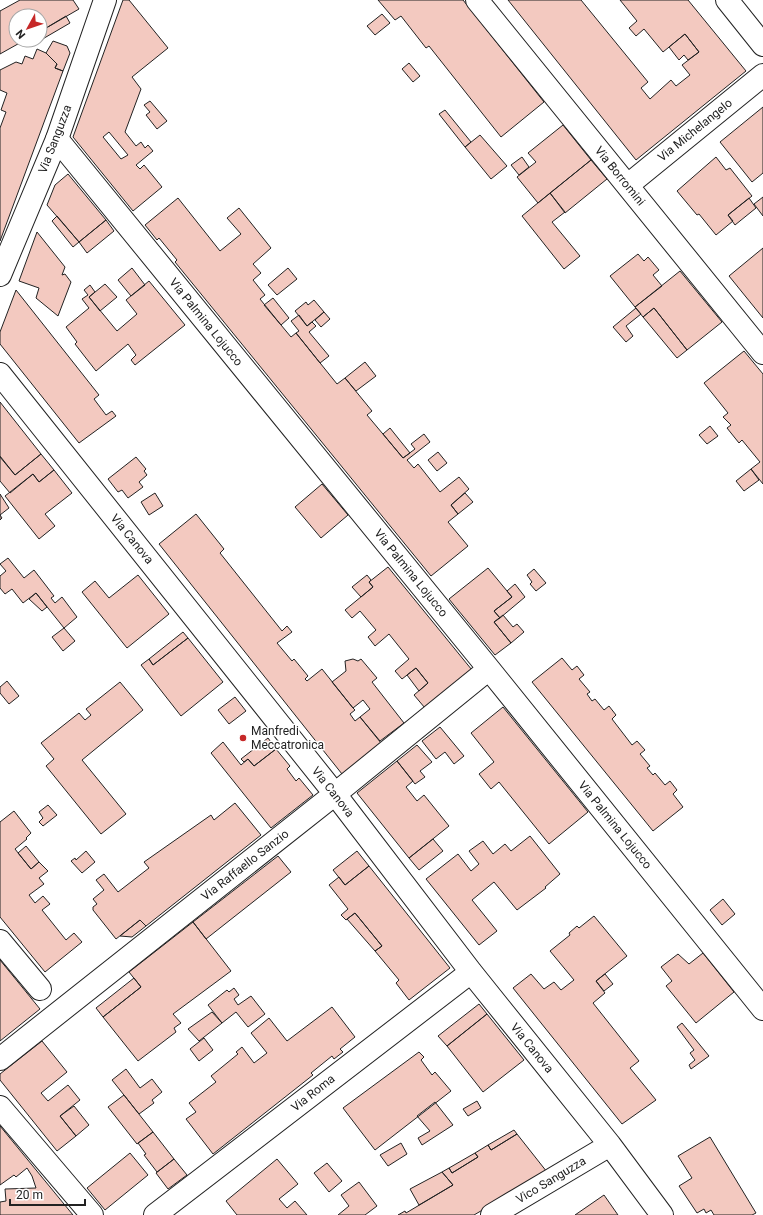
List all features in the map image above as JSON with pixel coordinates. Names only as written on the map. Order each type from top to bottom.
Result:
[{"type":"street","name":"Via Sanguzza","points":[[0,275],[57,139],[105,0]]},
{"type":"street","name":"Via Borromini","points":[[477,0],[763,354]]},
{"type":"street","points":[[727,0],[763,45]]},
{"type":"street","name":"Via Michelangelo","points":[[628,185],[763,75]]},
{"type":"street","name":"Via Palmina Lojucco","points":[[57,139],[489,669],[763,1009]]},
{"type":"street","name":"Via Canova","points":[[0,374],[335,794],[471,972],[610,1145],[662,1215]]},
{"type":"street","name":"Via Raffaello Sanzio","points":[[0,1059],[335,794],[489,669]]},
{"type":"street","points":[[0,941],[40,989]]},
{"type":"street","name":"Via Roma","points":[[155,1215],[471,972]]},
{"type":"street","points":[[0,1107],[92,1215]]},
{"type":"street","name":"Vico Sanguzza","points":[[492,1215],[610,1145]]},
{"type":"building","points":[[20,0],[73,0],[79,9],[48,27],[48,8],[8,8],[8,48],[11,48],[0,54],[0,11]]},
{"type":"building","points":[[123,0],[129,0],[168,48],[132,77],[141,89],[125,132],[136,146],[141,142],[145,148],[148,145],[153,151],[136,165],[140,169],[144,165],[162,187],[133,211],[73,137]],"holes":[[[109,132],[128,155],[121,159],[103,137]]]},
{"type":"building","points":[[378,0],[463,0],[544,102],[501,137],[429,46],[426,48],[401,16],[395,20]]},
{"type":"building","points":[[508,0],[581,0],[648,82],[641,88],[650,99],[671,80],[676,86],[690,75],[682,65],[699,52],[685,34],[663,52],[644,29],[636,36],[629,28],[637,21],[620,0],[688,0],[746,71],[636,160]]},
{"type":"building","points":[[382,14],[390,23],[375,35],[367,26]]},
{"type":"building","points":[[66,16],[70,23],[48,36],[48,27]]},
{"type":"building","points":[[685,34],[699,52],[688,60],[684,55],[679,60],[669,47]]},
{"type":"building","points":[[53,41],[67,46],[70,53],[63,71],[55,68],[57,64],[46,53]]},
{"type":"building","points":[[37,49],[46,53],[57,64],[55,68],[63,71],[0,241],[0,128],[6,112],[1,110],[7,93],[0,90],[0,70],[16,62],[22,64],[25,56],[33,59]]},
{"type":"building","points":[[409,63],[420,76],[413,82],[402,69]]},
{"type":"building","points":[[150,101],[167,121],[157,129],[146,115],[150,112],[144,105]]},
{"type":"building","points":[[763,107],[763,173],[752,182],[720,142]]},
{"type":"building","points":[[445,110],[471,142],[465,147],[439,114]]},
{"type":"building","points":[[563,125],[591,160],[538,203],[517,177],[536,162],[528,153]]},
{"type":"building","points":[[480,135],[507,166],[491,179],[465,147]]},
{"type":"building","points":[[522,157],[529,167],[519,175],[511,165]]},
{"type":"building","points":[[716,157],[726,170],[730,168],[752,196],[728,215],[733,221],[716,235],[699,214],[697,215],[677,191]]},
{"type":"building","points":[[591,160],[607,179],[565,213],[550,193]]},
{"type":"building","points":[[68,174],[106,220],[79,242],[47,205],[55,185]]},
{"type":"building","points":[[550,193],[565,212],[552,222],[580,256],[564,269],[522,216]]},
{"type":"building","points":[[763,197],[763,216],[754,204]]},
{"type":"building","points":[[178,198],[220,251],[241,234],[227,218],[239,208],[271,248],[253,264],[261,273],[253,280],[265,295],[260,299],[281,325],[291,337],[296,333],[337,384],[345,378],[372,411],[367,415],[403,458],[415,449],[411,444],[424,434],[430,442],[407,460],[414,468],[418,464],[440,492],[459,477],[469,489],[451,505],[458,514],[448,522],[468,546],[431,576],[175,262],[177,260],[159,238],[157,240],[145,225]]},
{"type":"building","points":[[749,198],[756,208],[735,225],[728,215]]},
{"type":"building","points":[[57,216],[79,242],[73,247],[52,221]]},
{"type":"building","points":[[106,220],[114,231],[87,253],[79,242]]},
{"type":"building","points":[[37,232],[65,267],[62,275],[65,274],[71,282],[58,316],[36,298],[39,288],[19,281]]},
{"type":"building","points":[[763,248],[763,318],[729,276]]},
{"type":"building","points":[[638,254],[644,261],[648,257],[659,270],[653,275],[662,286],[635,307],[610,276]]},
{"type":"building","points":[[132,268],[145,285],[131,296],[118,280]]},
{"type":"building","points":[[288,268],[297,279],[277,295],[268,285]]},
{"type":"building","points":[[680,271],[722,322],[687,350],[654,308],[643,317],[635,307]]},
{"type":"building","points":[[149,281],[185,325],[135,365],[131,360],[136,355],[128,344],[96,371],[75,344],[77,342],[66,327],[89,308],[82,299],[88,295],[84,290],[90,285],[95,292],[89,297],[117,331],[137,314],[126,300]]},
{"type":"building","points":[[105,284],[117,297],[100,311],[89,297]]},
{"type":"building","points":[[16,290],[99,395],[94,399],[106,415],[112,411],[116,416],[79,443],[0,344],[0,332]]},
{"type":"building","points":[[273,298],[289,318],[281,325],[264,305]]},
{"type":"building","points":[[314,300],[324,312],[307,326],[295,311],[306,302],[308,305]]},
{"type":"building","points":[[636,308],[641,314],[626,326],[633,336],[626,342],[613,327]]},
{"type":"building","points":[[654,308],[687,350],[677,358],[643,317]]},
{"type":"building","points":[[324,312],[330,319],[321,327],[315,320]]},
{"type":"building","points":[[299,315],[307,326],[312,322],[316,326],[309,332],[329,356],[320,363],[296,333],[299,331],[291,321]]},
{"type":"building","points":[[744,351],[763,374],[763,484],[751,469],[760,462],[742,440],[739,443],[727,428],[731,425],[723,417],[728,413],[704,383]]},
{"type":"building","points":[[365,362],[376,376],[356,391],[345,378]]},
{"type":"building","points":[[0,402],[41,454],[15,475],[0,456]]},
{"type":"building","points":[[710,426],[718,436],[707,444],[699,435]]},
{"type":"building","points":[[390,428],[410,453],[403,458],[383,434]]},
{"type":"building","points":[[438,452],[447,463],[437,471],[428,460]]},
{"type":"building","points":[[41,454],[54,470],[39,482],[33,474],[10,493],[0,481],[0,457],[15,475]]},
{"type":"building","points":[[136,457],[146,469],[144,471],[147,475],[139,482],[143,487],[128,498],[122,490],[118,492],[108,479]]},
{"type":"building","points":[[751,469],[759,480],[744,491],[736,481]]},
{"type":"building","points":[[54,470],[72,493],[45,514],[55,526],[39,539],[5,496],[33,474],[39,482]]},
{"type":"building","points":[[322,484],[348,515],[321,538],[295,507]]},
{"type":"building","points":[[155,493],[163,506],[149,515],[141,502]]},
{"type":"building","points":[[465,493],[473,502],[458,514],[451,505]]},
{"type":"building","points":[[0,494],[9,508],[0,515]]},
{"type":"building","points":[[196,514],[224,549],[220,553],[282,631],[287,626],[292,632],[277,643],[292,661],[294,659],[308,676],[305,679],[307,681],[322,669],[355,710],[350,714],[355,721],[360,717],[381,743],[342,774],[159,544]]},
{"type":"building","points":[[8,558],[24,578],[34,570],[54,596],[51,598],[55,603],[62,597],[77,617],[64,628],[36,593],[23,603],[12,589],[5,594],[0,588],[0,576],[6,571],[0,564]]},
{"type":"building","points":[[388,567],[472,670],[425,708],[414,695],[428,683],[416,668],[402,679],[395,671],[409,659],[389,634],[375,646],[368,637],[376,630],[360,611],[352,618],[345,610],[373,587],[369,582]]},
{"type":"building","points":[[488,568],[512,597],[494,611],[500,618],[494,622],[511,643],[495,655],[449,599]]},
{"type":"building","points":[[534,569],[546,583],[536,591],[530,584],[532,582],[527,575]]},
{"type":"building","points":[[138,575],[169,614],[127,648],[82,592],[95,581],[109,598]]},
{"type":"building","points":[[367,575],[371,580],[369,582],[373,587],[361,597],[352,587]]},
{"type":"building","points":[[515,584],[525,597],[500,618],[494,611],[512,597],[507,591]]},
{"type":"building","points":[[36,593],[47,607],[42,611],[29,599]]},
{"type":"building","points":[[503,615],[513,627],[517,624],[524,632],[511,643],[494,622]]},
{"type":"building","points":[[64,628],[75,641],[63,651],[52,637]]},
{"type":"building","points":[[183,632],[188,638],[153,665],[149,659]]},
{"type":"building","points":[[188,638],[223,682],[181,716],[141,665],[149,659],[153,665]]},
{"type":"building","points":[[562,658],[572,670],[577,666],[584,675],[579,679],[590,692],[587,694],[592,701],[595,699],[604,710],[609,706],[616,715],[612,719],[632,745],[637,741],[645,750],[640,754],[650,766],[647,768],[653,775],[655,773],[665,785],[670,781],[677,790],[673,794],[683,807],[653,831],[532,682]]},
{"type":"building","points":[[353,659],[358,661],[361,659],[377,678],[372,682],[404,723],[380,741],[360,717],[370,709],[363,700],[353,708],[332,682],[346,671],[345,661]]},
{"type":"building","points":[[416,668],[428,683],[419,691],[407,675]]},
{"type":"building","points":[[7,681],[19,696],[9,704],[0,693],[0,687]]},
{"type":"building","points":[[120,682],[143,710],[82,760],[126,814],[101,834],[46,766],[54,759],[41,743],[79,713],[85,720],[91,715],[86,709]]},
{"type":"building","points":[[235,697],[246,711],[229,724],[218,710]]},
{"type":"building","points":[[503,707],[588,812],[549,844],[499,782],[491,789],[479,774],[494,762],[471,733]]},
{"type":"building","points":[[440,727],[464,756],[454,764],[445,752],[436,759],[422,741]]},
{"type":"building","points":[[268,738],[276,749],[254,766],[248,759],[244,762],[241,759]]},
{"type":"building","points":[[223,742],[241,765],[248,759],[254,766],[276,749],[290,766],[287,769],[296,781],[299,778],[313,795],[271,828],[211,753]]},
{"type":"building","points":[[417,745],[432,762],[420,771],[425,777],[415,784],[397,761]]},
{"type":"building","points":[[397,761],[413,781],[406,787],[417,801],[424,795],[449,826],[409,858],[357,793]]},
{"type":"building","points":[[235,803],[261,835],[146,926],[140,920],[116,939],[93,910],[93,907],[97,904],[93,899],[104,890],[96,880],[104,874],[118,892],[149,868],[144,862],[211,815],[214,820]]},
{"type":"building","points":[[48,805],[57,815],[43,826],[39,822],[43,818],[39,812]]},
{"type":"building","points":[[14,811],[31,833],[26,838],[27,839],[15,849],[31,869],[39,862],[48,871],[39,878],[44,884],[29,895],[35,903],[43,896],[50,904],[42,910],[66,940],[74,933],[82,942],[45,972],[0,917],[0,822]]},
{"type":"building","points":[[530,836],[560,874],[545,887],[546,888],[517,910],[494,882],[472,900],[497,931],[479,945],[426,879],[458,854],[471,871],[479,864],[469,851],[483,841],[493,854],[505,844],[511,851]]},
{"type":"building","points":[[433,839],[443,851],[419,870],[409,858]]},
{"type":"building","points":[[26,846],[39,862],[31,869],[18,853]]},
{"type":"building","points":[[86,851],[95,862],[82,873],[71,861],[75,858],[76,860]]},
{"type":"building","points":[[357,851],[369,866],[345,885],[333,870]]},
{"type":"building","points":[[278,856],[291,872],[206,939],[193,922]]},
{"type":"building","points":[[369,866],[450,968],[409,1000],[396,983],[399,980],[375,951],[382,946],[355,913],[346,920],[341,915],[348,909],[329,885],[339,877],[345,885]]},
{"type":"building","points":[[723,899],[735,914],[722,925],[710,910]]},
{"type":"building","points":[[355,913],[382,946],[375,951],[347,919]]},
{"type":"building","points":[[594,916],[627,956],[596,981],[605,993],[593,1003],[639,1061],[630,1068],[656,1100],[622,1124],[513,988],[531,974],[544,989],[554,982],[561,990],[574,980],[550,951],[570,935],[569,933],[577,926],[579,928]]},
{"type":"building","points":[[140,920],[146,926],[132,937],[120,936]]},
{"type":"building","points":[[193,922],[231,971],[173,1014],[181,1023],[174,1028],[176,1032],[138,1061],[103,1017],[141,987],[129,972]]},
{"type":"building","points":[[703,953],[734,992],[696,1023],[666,986],[672,981],[661,967],[678,954],[689,964]]},
{"type":"building","points":[[0,960],[40,1009],[0,1041]]},
{"type":"building","points":[[605,974],[613,984],[604,991],[596,981]]},
{"type":"building","points":[[134,978],[141,987],[103,1017],[96,1008]]},
{"type":"building","points":[[234,988],[239,995],[234,999],[238,1005],[251,996],[265,1014],[248,1027],[236,1012],[222,1023],[208,1005],[227,990],[229,992]]},
{"type":"building","points":[[479,1004],[487,1014],[447,1046],[438,1036]]},
{"type":"building","points":[[332,1007],[355,1037],[340,1049],[343,1052],[334,1059],[332,1056],[311,1073],[313,1075],[213,1154],[186,1119],[196,1112],[189,1103],[216,1082],[211,1076],[238,1054],[236,1052],[242,1047],[254,1063],[267,1053],[251,1033],[269,1018],[287,1041]]},
{"type":"building","points":[[212,1012],[222,1023],[199,1041],[188,1029]]},
{"type":"building","points":[[487,1014],[524,1060],[483,1092],[447,1046]]},
{"type":"building","points":[[682,1023],[709,1056],[691,1069],[689,1065],[695,1060],[690,1053],[694,1050],[677,1027]]},
{"type":"building","points":[[204,1038],[213,1050],[199,1061],[190,1049]]},
{"type":"building","points":[[42,1041],[67,1072],[41,1093],[48,1101],[68,1085],[80,1100],[60,1116],[76,1136],[57,1151],[0,1080],[0,1074]]},
{"type":"building","points":[[419,1052],[424,1057],[421,1060],[432,1075],[435,1072],[451,1091],[375,1150],[343,1108]]},
{"type":"building","points":[[126,1069],[140,1088],[152,1079],[162,1092],[152,1100],[154,1103],[139,1114],[112,1080]]},
{"type":"building","points":[[124,1095],[153,1132],[137,1144],[108,1107]]},
{"type":"building","points":[[477,1101],[481,1108],[468,1116],[463,1109]]},
{"type":"building","points":[[435,1102],[453,1125],[422,1145],[418,1138],[430,1131],[417,1116]]},
{"type":"building","points":[[74,1106],[89,1125],[76,1136],[60,1116]]},
{"type":"building","points":[[0,1126],[73,1215],[0,1215],[0,1202],[6,1201],[5,1189],[36,1188],[32,1176],[27,1168],[16,1177],[14,1175],[0,1185]]},
{"type":"building","points":[[514,1130],[517,1134],[491,1150],[488,1145]]},
{"type":"building","points":[[153,1132],[174,1159],[157,1172],[144,1155],[146,1154],[138,1143]]},
{"type":"building","points":[[517,1134],[547,1172],[474,1215],[398,1215],[405,1211],[406,1213],[453,1185],[442,1172],[449,1168],[452,1173],[478,1157],[475,1153],[488,1145],[491,1150]]},
{"type":"building","points":[[710,1137],[756,1213],[752,1215],[714,1215],[711,1210],[706,1213],[704,1209],[697,1213],[679,1186],[692,1178],[678,1156]]},
{"type":"building","points":[[401,1143],[407,1154],[388,1166],[380,1155]]},
{"type":"building","points":[[130,1153],[148,1175],[105,1210],[87,1188]]},
{"type":"building","points":[[475,1153],[478,1157],[452,1173],[449,1168]]},
{"type":"building","points":[[174,1159],[187,1175],[168,1189],[156,1173]]},
{"type":"building","points":[[277,1159],[298,1184],[279,1199],[287,1208],[295,1201],[307,1215],[237,1215],[226,1201]]},
{"type":"building","points":[[327,1163],[342,1181],[329,1192],[314,1173]]},
{"type":"building","points":[[442,1172],[453,1185],[419,1205],[410,1189]]},
{"type":"building","points":[[359,1182],[377,1206],[365,1215],[338,1215],[349,1206],[341,1195]]},
{"type":"building","points":[[604,1195],[618,1215],[575,1215]]},
{"type":"place","name":"Manfredi Meccatronica","points":[[243,738]]}]
